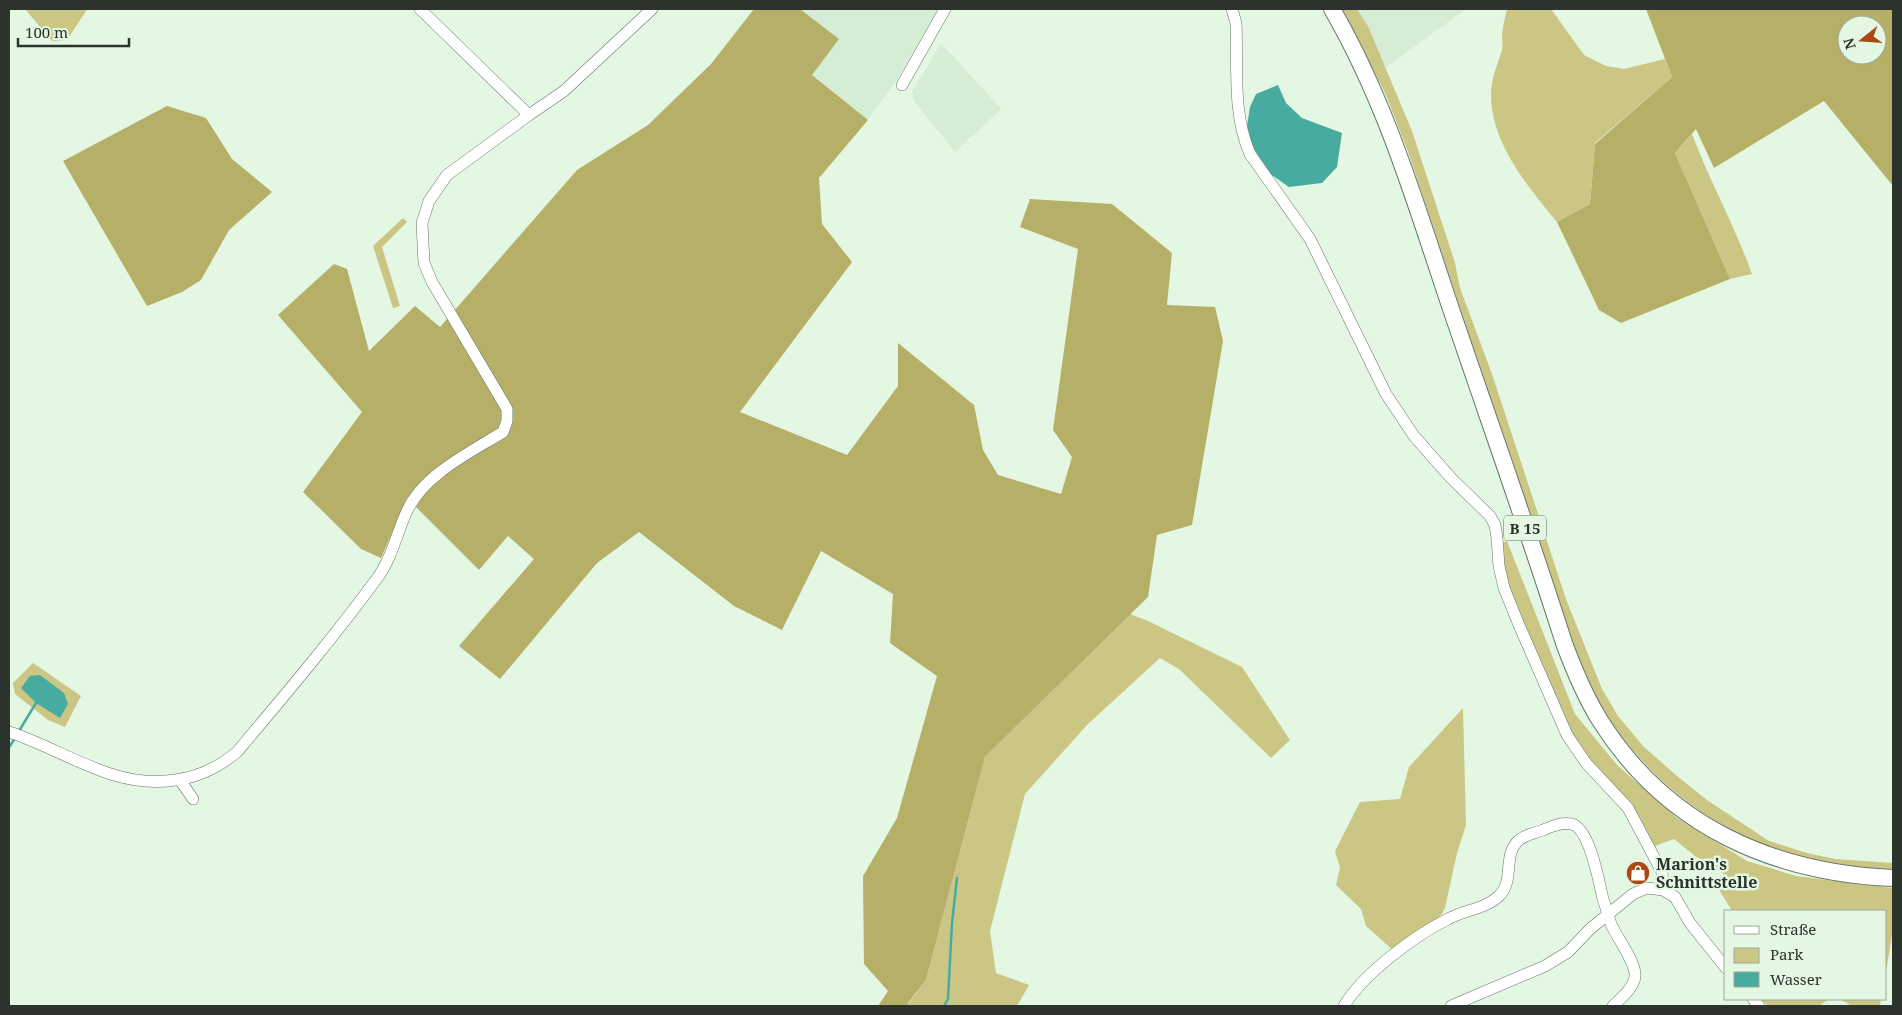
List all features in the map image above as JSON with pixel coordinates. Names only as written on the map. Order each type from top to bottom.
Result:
[{"type":"highway","name":"B 15","points":[[1332,9],[1364,70],[1398,151],[1564,643],[1588,700],[1601,721],[1629,760],[1655,786],[1690,815],[1726,838],[1756,851],[1806,868],[1850,875],[1893,878]]},
{"type":"street","points":[[420,9],[529,115]]},
{"type":"street","points":[[9,732],[106,774],[134,781],[164,782],[180,780],[209,770],[227,761],[237,752],[353,611],[381,573],[408,509],[416,496],[444,468],[503,432],[507,422],[507,409],[432,282],[424,263],[422,223],[429,201],[447,175],[564,91],[652,9]]},
{"type":"street","points":[[902,85],[945,9]]},
{"type":"street","points":[[1232,9],[1236,23],[1240,121],[1243,139],[1250,154],[1310,239],[1386,394],[1400,417],[1451,478],[1490,516],[1495,525],[1499,566],[1504,588],[1568,735],[1591,768],[1628,808],[1662,872],[1663,890]]},
{"type":"street","points":[[180,780],[193,799]]},
{"type":"street","points":[[1344,1006],[1365,979],[1427,931],[1448,919],[1491,903],[1501,895],[1508,878],[1509,855],[1520,839],[1565,823],[1574,824],[1582,831],[1589,845],[1608,915],[1634,967],[1635,976],[1630,987],[1614,1006]]},
{"type":"street","points":[[1451,1006],[1545,966],[1568,952],[1590,929],[1639,891],[1647,888],[1663,890],[1675,898],[1690,923],[1724,966]]},
{"type":"shaded area","points":[[754,9],[800,9],[839,39],[812,75],[868,120],[819,178],[822,224],[852,262],[740,412],[847,455],[898,386],[898,343],[974,405],[983,450],[998,475],[1061,494],[1072,457],[1053,430],[1078,249],[1020,227],[1030,199],[1112,204],[1172,253],[1167,305],[1215,307],[1223,341],[1192,525],[1157,535],[1148,597],[985,757],[926,980],[908,1003],[908,1006],[878,1006],[888,991],[864,964],[863,876],[897,818],[937,676],[890,643],[893,594],[821,551],[782,630],[734,606],[639,532],[597,563],[500,679],[459,646],[534,559],[508,536],[479,570],[407,498],[381,558],[361,549],[303,492],[362,412],[278,315],[334,264],[347,269],[369,351],[415,306],[440,327],[577,170],[648,125],[711,64]]},
{"type":"shaded area","points":[[800,9],[938,9],[897,79],[868,120],[812,74],[839,39]]},
{"type":"shaded area","points":[[1357,9],[1466,9],[1385,68],[1368,27]]},
{"type":"shaded area","points":[[1646,9],[1893,9],[1893,186],[1824,101],[1714,168],[1696,129],[1675,153],[1730,279],[1621,323],[1599,310],[1557,222],[1590,204],[1595,144],[1672,77]]},
{"type":"shaded area","points":[[941,43],[1001,109],[955,152],[915,102],[912,92]]},
{"type":"shaded area","points":[[167,106],[206,118],[232,159],[272,192],[229,230],[201,280],[182,292],[147,306],[63,161]]},
{"type":"green space","points":[[25,9],[86,9],[86,11],[67,40],[52,41]]},
{"type":"green space","points":[[1342,9],[1357,9],[1368,26],[1412,131],[1455,263],[1460,288],[1492,374],[1566,599],[1602,689],[1618,716],[1644,747],[1677,776],[1707,800],[1769,841],[1807,853],[1835,859],[1893,863],[1893,869],[1859,867],[1826,862],[1762,844],[1732,830],[1703,813],[1676,793],[1628,745],[1608,718],[1583,667],[1567,628],[1407,149],[1386,95]]},
{"type":"green space","points":[[1507,9],[1551,9],[1584,55],[1606,66],[1624,69],[1665,59],[1672,77],[1595,143],[1590,204],[1557,222],[1534,194],[1513,163],[1497,130],[1493,113],[1492,83],[1502,50],[1502,35]]},
{"type":"green space","points":[[1692,134],[1752,274],[1730,279],[1675,153]]},
{"type":"green space","points":[[403,218],[407,222],[382,247],[400,306],[393,308],[373,246]]},
{"type":"green space","points":[[1507,541],[1575,714],[1617,765],[1677,818],[1747,861],[1796,876],[1893,888],[1893,929],[1887,966],[1887,910],[1731,910],[1718,888],[1730,878],[1695,856],[1674,839],[1655,846],[1627,803],[1612,789],[1569,730],[1506,581],[1501,543]]},
{"type":"green space","points":[[1130,614],[1242,667],[1290,740],[1271,758],[1179,669],[1160,658],[1088,724],[1025,794],[990,931],[996,973],[1029,985],[1017,1006],[908,1006],[926,980],[985,757]]},
{"type":"green space","points":[[33,663],[81,696],[65,727],[48,720],[15,694],[13,683]]},
{"type":"green space","points":[[1463,708],[1466,825],[1457,853],[1445,908],[1439,919],[1394,951],[1366,926],[1361,909],[1336,885],[1340,868],[1335,851],[1360,802],[1400,799],[1409,767]]},
{"type":"green space","points":[[1762,1000],[1828,1000],[1819,1006],[1768,1006]]},
{"type":"green space","points":[[1842,1000],[1881,1000],[1880,1006],[1852,1006]]},
{"type":"water","points":[[1278,85],[1286,103],[1302,118],[1342,133],[1337,167],[1322,183],[1289,187],[1269,173],[1253,147],[1247,126],[1250,107],[1256,94]]},
{"type":"water","points":[[40,675],[64,693],[68,704],[60,718],[36,703],[21,688],[30,676]]},
{"type":"waterway","points":[[19,731],[36,703]]},
{"type":"waterway","points":[[10,746],[15,738]]},
{"type":"waterway","points":[[944,1006],[948,999],[952,923],[957,878]]},
{"type":"place","name":"Marion's Schnittstelle","points":[[1638,873]]}]
